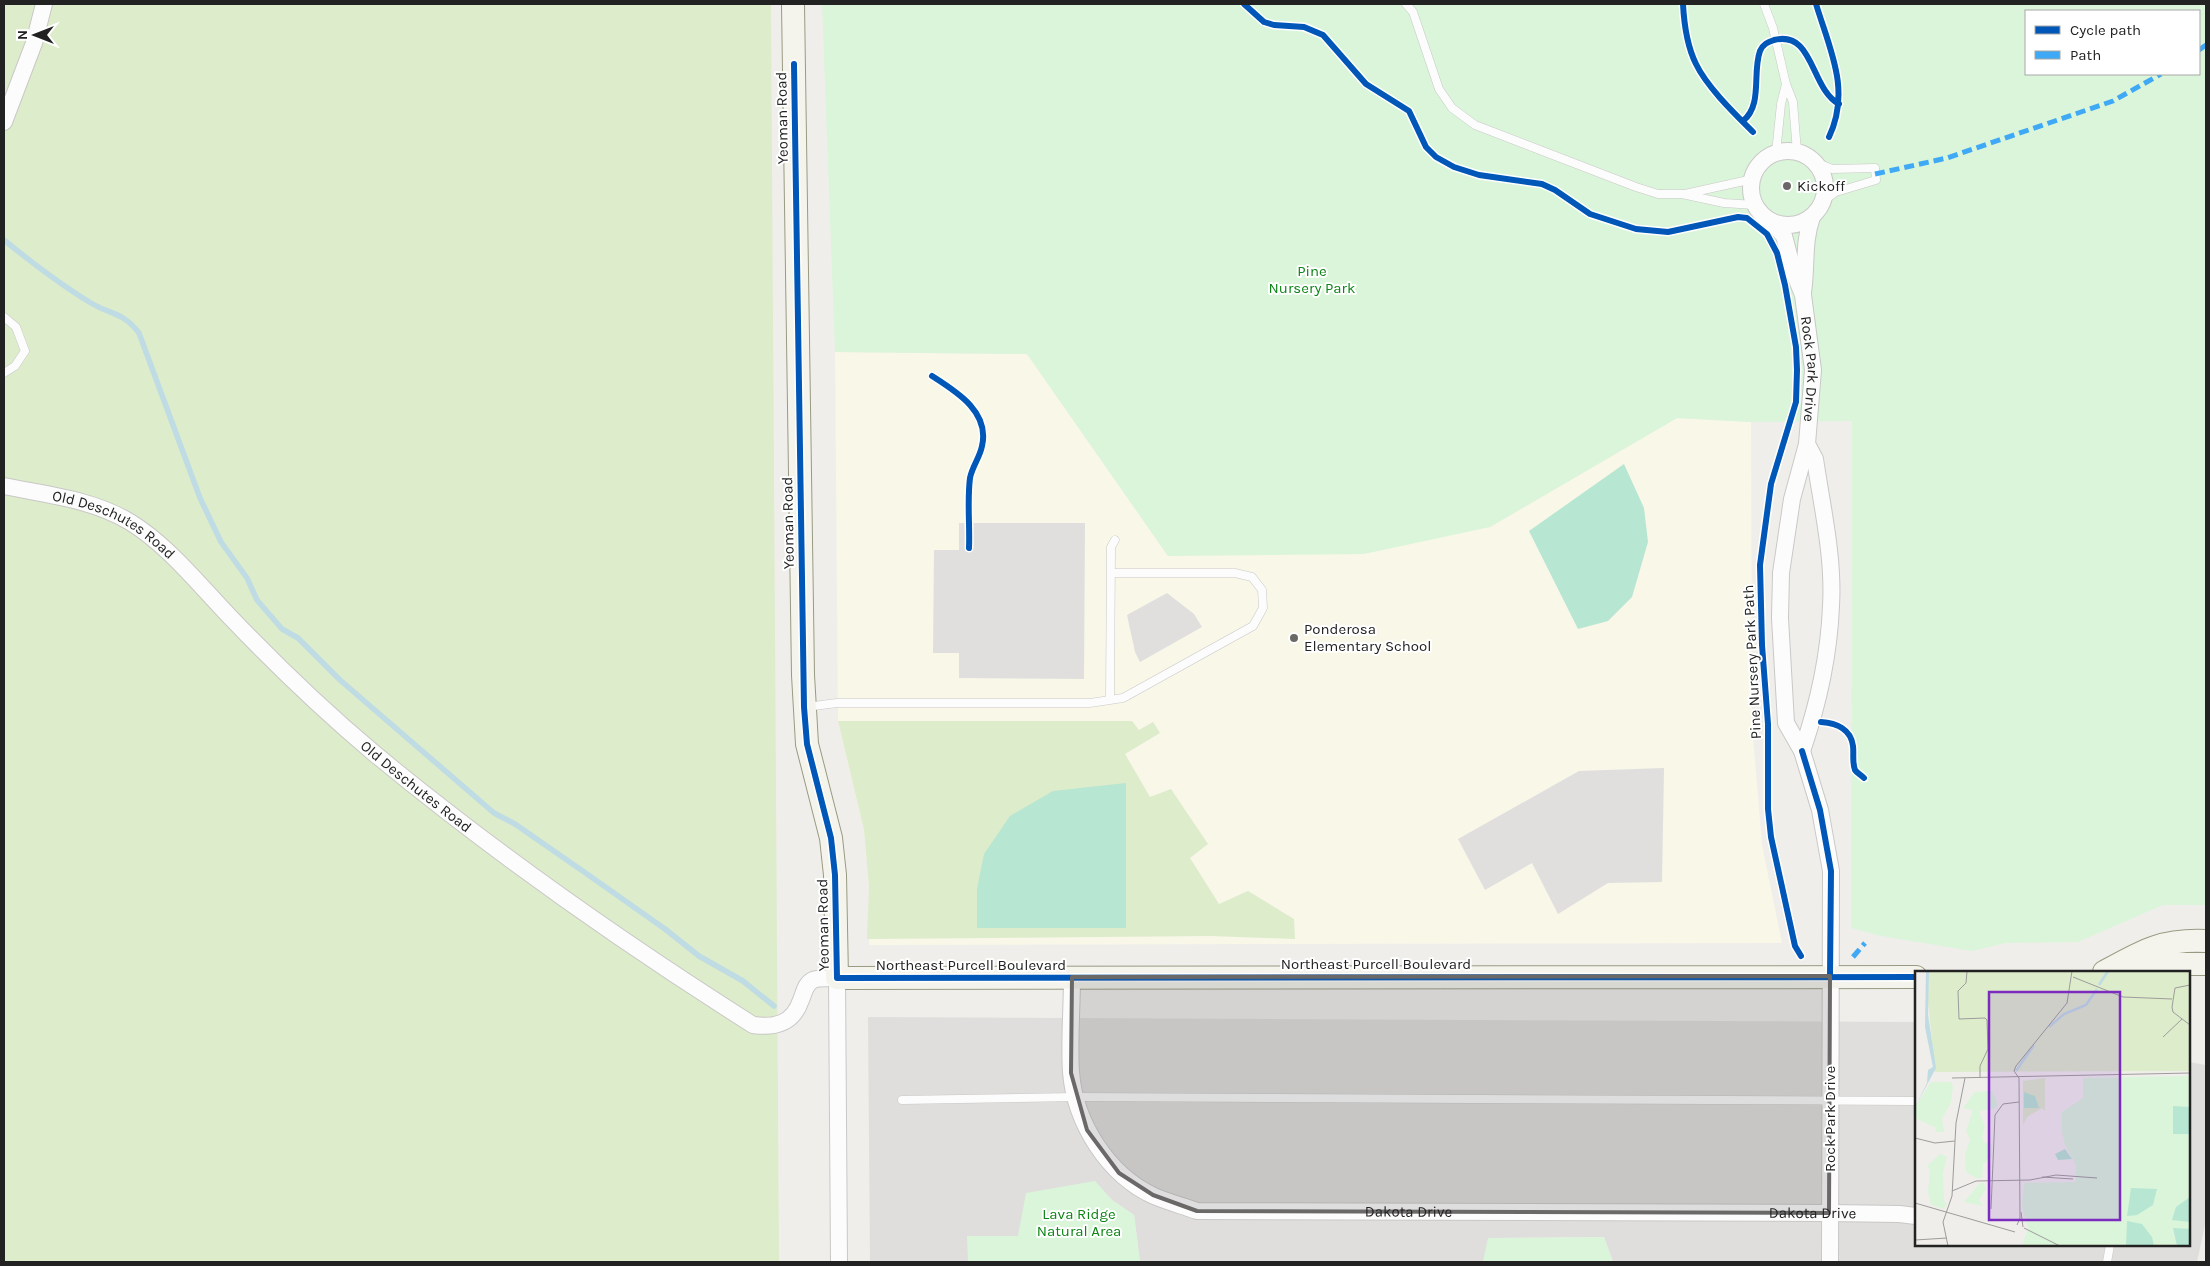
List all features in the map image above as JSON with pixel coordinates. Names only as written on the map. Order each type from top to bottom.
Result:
[{"type":"street","points":[[4,122],[34,43],[44,4]]},
{"type":"street","name":"Yeoman Road","points":[[793,4],[804,707],[807,744],[831,838],[836,875],[839,1262]]},
{"type":"street","points":[[1797,152],[1815,162],[1824,180],[1823,201],[1812,218],[1793,226],[1782,226],[1763,216],[1754,205],[1752,193],[1753,179],[1758,166],[1766,158],[1776,153],[1797,152]]},
{"type":"street","name":"Rock Park Drive","points":[[1812,218],[1806,235],[1806,268],[1803,295],[1813,370],[1807,444],[1792,499],[1784,539],[1780,618],[1786,723],[1802,751],[1820,810],[1831,871],[1830,1262]]},
{"type":"street","name":"Rock Park Drive","points":[[1772,222],[1784,236],[1793,270],[1803,295]]},
{"type":"street","points":[[1802,751],[1812,722],[1827,649],[1832,605],[1830,564],[1815,459],[1807,444]]},
{"type":"street","name":"Old Deschutes Road","points":[[4,486],[78,501],[107,511],[130,522],[158,543],[279,668],[396,770],[453,816],[596,922],[753,1025],[770,1027],[784,1023],[799,1006],[806,986],[814,980],[837,978]]},
{"type":"street","points":[[2106,971],[2148,949],[2166,943],[2206,941]]},
{"type":"street","points":[[2118,971],[2175,964],[2206,964]]},
{"type":"street","name":"Dakota Drive","points":[[1072,977],[1071,1073],[1076,1097],[1087,1130],[1118,1173],[1153,1196],[1197,1211],[1830,1213],[1915,1216]]},
{"type":"street","name":"Northeast Purcell Boulevard","points":[[837,978],[1915,977]]},
{"type":"lane","points":[[1406,4],[1413,12],[1439,89],[1452,108],[1475,125],[1658,194],[1682,194],[1724,202],[1754,205]]},
{"type":"lane","points":[[1764,4],[1773,28],[1786,84],[1793,102],[1797,152]]},
{"type":"lane","points":[[1776,153],[1781,104],[1786,84]]},
{"type":"lane","points":[[1815,162],[1832,169],[1874,168],[1876,180],[1836,192],[1823,201]]},
{"type":"lane","points":[[1682,194],[1753,179]]},
{"type":"lane","points":[[4,317],[16,327],[25,351],[15,366],[4,373]]},
{"type":"lane","points":[[1110,700],[1111,547],[1115,540]]},
{"type":"lane","points":[[804,707],[837,703],[1090,703],[1123,698],[1253,626],[1263,608],[1262,590],[1252,577],[1235,573],[1111,573]]},
{"type":"lane","points":[[902,1100],[1076,1097],[1830,1099],[1915,1101]]},
{"type":"lane","points":[[2108,1262],[2110,1246]]},
{"type":"highlighted area","points":[[1830,976],[1829,1213],[1197,1211],[1153,1195],[1119,1173],[1087,1130],[1071,1073],[1072,977]]},
{"type":"shaded area","name":"Ponderosa Elementary School","points":[[835,352],[1027,354],[1168,556],[1490,527],[1677,418],[1751,422],[1752,724],[1762,845],[1782,943],[869,945],[869,887],[864,830],[838,721]]},
{"type":"shaded area","points":[[959,523],[1085,523],[1084,679],[959,678],[959,653],[933,653],[934,550],[959,550]]},
{"type":"shaded area","points":[[1167,593],[1194,614],[1202,627],[1140,662],[1135,652],[1127,615]]},
{"type":"shaded area","points":[[1664,768],[1662,882],[1608,883],[1558,914],[1532,863],[1485,890],[1458,839],[1579,771]]},
{"type":"shaded area","points":[[868,1017],[1915,1022],[1915,1246],[2190,1246],[2190,1062],[2206,1065],[2206,1220],[2197,1262],[1613,1262],[1604,1237],[1489,1238],[1483,1262],[1140,1262],[1134,1215],[1112,1200],[1094,1181],[1018,1236],[968,1236],[968,1262],[870,1262]]},
{"type":"green space","points":[[4,4],[771,4],[779,1262],[4,1262]]},
{"type":"green space","name":"Pine Nursery Park","points":[[822,4],[2206,4],[2206,905],[2163,905],[2078,942],[2006,943],[1972,951],[1881,936],[1851,928],[1852,421],[1751,422],[1677,418],[1490,527],[1364,554],[1168,556],[1027,354],[835,352]]},
{"type":"green space","points":[[1624,464],[1644,508],[1648,542],[1632,597],[1608,621],[1578,629],[1529,531]]},
{"type":"green space","points":[[838,721],[1132,721],[1139,730],[1153,722],[1160,733],[1125,754],[1150,797],[1171,789],[1208,844],[1190,858],[1219,904],[1248,891],[1294,919],[1295,939],[1211,936],[867,939],[869,887],[864,830]]},
{"type":"green space","points":[[1126,783],[1126,928],[977,928],[977,889],[984,854],[1010,816],[1053,791]]},
{"type":"green space","name":"Lava Ridge Natural Area","points":[[1095,1181],[1112,1200],[1134,1215],[1140,1262],[968,1262],[967,1236],[1018,1236],[1026,1193]]},
{"type":"green space","points":[[1604,1237],[1613,1262],[1483,1262],[1488,1238]]},
{"type":"waterway","points":[[4,240],[69,289],[98,307],[128,321],[139,333],[200,498],[221,542],[247,578],[257,600],[282,629],[298,638],[340,680],[494,813],[515,824],[587,874],[665,929],[699,956],[743,981],[774,1006]]},
{"type":"marked path","points":[[2200,49],[2206,45]]},
{"type":"marked path","points":[[1875,174],[1947,158],[2113,101],[2159,75]]},
{"type":"marked path","points":[[1853,957],[1865,943]]},
{"type":"cycle path","name":"Pine Nursery Park Path","points":[[1244,4],[1264,22],[1274,25],[1304,27],[1323,35],[1366,84],[1409,111],[1426,147],[1436,157],[1454,167],[1479,175],[1542,184],[1555,190],[1590,214],[1636,229],[1668,232],[1738,217],[1747,218],[1767,234],[1777,253],[1785,285],[1796,347],[1797,370],[1796,402],[1771,484],[1760,565],[1762,645],[1768,724],[1768,809],[1771,837],[1795,946],[1801,956]]},
{"type":"cycle path","points":[[1683,4],[1686,34],[1696,64],[1714,91],[1753,132]]},
{"type":"cycle path","points":[[1816,4],[1832,54],[1838,86],[1838,103],[1829,137]]},
{"type":"cycle path","points":[[1743,121],[1749,114],[1755,98],[1760,51],[1766,44],[1774,40],[1787,39],[1797,44],[1811,62],[1822,86],[1839,104]]},
{"type":"cycle path","points":[[794,64],[804,707],[807,744],[831,838],[835,875],[837,978],[1915,977]]},
{"type":"cycle path","points":[[932,376],[961,396],[976,413],[981,423],[983,434],[982,446],[971,474],[969,487],[969,548]]},
{"type":"cycle path","points":[[1821,722],[1832,724],[1846,731],[1852,740],[1855,770],[1864,778]]},
{"type":"cycle path","points":[[1802,751],[1820,810],[1831,871],[1830,976]]},
{"type":"place","name":"Kickoff","points":[[1787,186]]},
{"type":"place","name":"Ponderosa Elementary School","points":[[1294,638]]}]
